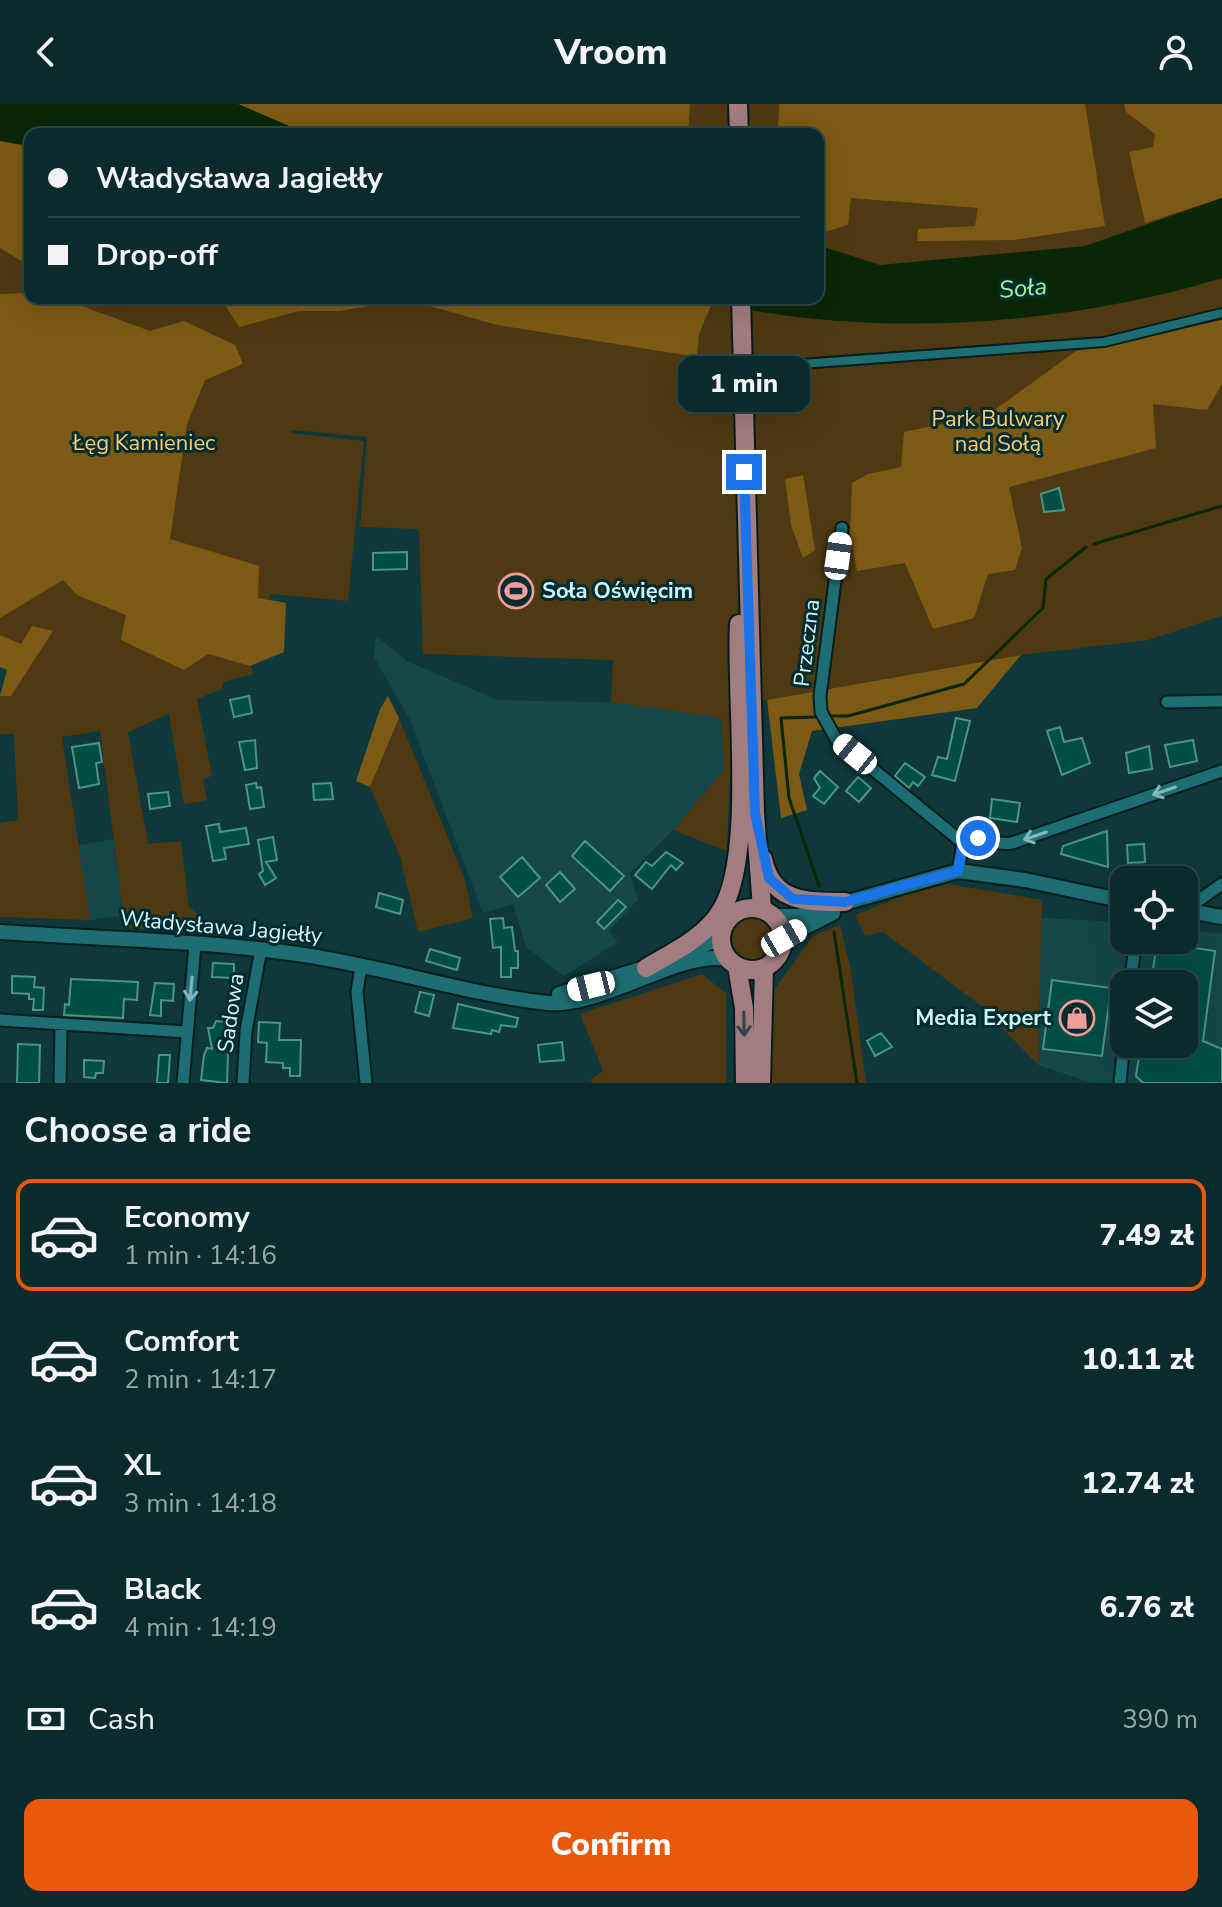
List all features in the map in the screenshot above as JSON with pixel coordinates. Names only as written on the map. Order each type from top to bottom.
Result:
[{"type":"main road","points":[[738,104],[739,128]]},
{"type":"main road","points":[[741,304],[747,811],[738,911],[726,922],[721,938],[733,963],[744,1008],[745,1083]]},
{"type":"main road","points":[[747,811],[774,886],[801,901],[845,902]]},
{"type":"main road","points":[[733,963],[755,970],[764,968],[778,956],[784,938],[768,913],[747,811]]},
{"type":"main road","points":[[646,968],[702,934],[722,910],[733,879],[747,811]]},
{"type":"main road","points":[[738,911],[768,913]]},
{"type":"main road","points":[[761,1083],[764,968]]},
{"type":"street","points":[[773,366],[1104,342],[1222,313]]},
{"type":"street","name":"Przeczna","points":[[842,528],[820,696],[825,725],[836,739],[963,843]]},
{"type":"street","points":[[1167,702],[1222,701]]},
{"type":"street","points":[[958,871],[963,843],[978,838],[1001,845],[1012,843],[1222,771]]},
{"type":"street","points":[[768,913],[798,916],[958,871],[1025,880],[1110,898]]},
{"type":"street","points":[[1198,900],[1222,884]]},
{"type":"street","points":[[784,938],[871,896]]},
{"type":"street","points":[[1198,913],[1222,917]]},
{"type":"street","name":"Władysława Jagiełły","points":[[0,932],[261,949],[361,966],[470,993],[568,1002],[693,962],[733,963]]},
{"type":"street","name":"Władysława Jagiełły","points":[[531,999],[591,986],[721,938]]},
{"type":"street","points":[[183,1083],[195,945]]},
{"type":"street","name":"Sadowa","points":[[243,1083],[246,1031],[261,949]]},
{"type":"street","points":[[361,966],[357,992],[366,1083]]},
{"type":"street","points":[[0,1020],[187,1032]]},
{"type":"street","points":[[60,1083],[61,1024]]},
{"type":"street","points":[[1120,1083],[1122,1058]]},
{"type":"shaded area","points":[[376,636],[407,661],[498,700],[630,703],[721,718],[724,770],[673,830],[630,873],[638,900],[609,931],[618,942],[564,976],[526,947],[513,904],[483,913],[410,720],[374,657]]},
{"type":"shaded area","points":[[113,839],[124,916],[90,920],[76,846]]},
{"type":"shaded area","points":[[1041,918],[1110,921],[1110,954],[1198,954],[1198,931],[1222,934],[1222,1083],[1092,1083],[1038,1065]]},
{"type":"green space","points":[[238,104],[690,104],[688,128],[289,126]]},
{"type":"green space","name":"Park Bulwary nad Sołą","points":[[615,104],[1222,104],[1222,616],[1148,640],[1021,655],[767,700],[733,698],[727,851],[673,830],[724,770],[721,718],[611,702],[613,660],[423,654],[419,529],[360,527],[367,437],[292,430],[291,433],[364,441],[348,601],[270,594],[263,661],[126,622],[208,654],[250,666],[254,674],[223,682],[222,689],[197,699],[212,776],[203,779],[207,800],[184,804],[169,714],[128,732],[148,844],[181,841],[189,907],[206,921],[198,933],[125,928],[100,731],[62,737],[90,920],[0,917],[0,823],[18,820],[14,734],[0,734],[0,696],[11,695],[53,631],[0,665],[0,153],[24,158],[24,304],[323,304],[340,311],[380,304],[419,304],[497,325],[636,347],[632,304],[824,304],[824,128],[617,128]]},
{"type":"green space","points":[[779,104],[1085,104],[1105,226],[1015,240],[917,241],[918,229],[975,226],[978,208],[851,198],[848,225],[824,232],[824,128],[778,128]]},
{"type":"green space","points":[[1124,104],[1222,104],[1222,198],[1145,223],[1129,152],[1153,147],[1155,134],[1126,112]]},
{"type":"green space","points":[[0,141],[24,145],[24,262],[0,248]]},
{"type":"green space","name":"Łęg Kamieniec","points":[[24,293],[24,304],[76,304],[150,331],[184,321],[235,345],[243,364],[205,380],[187,424],[170,539],[259,566],[258,598],[286,603],[284,652],[250,666],[208,654],[184,670],[121,640],[126,615],[77,595],[63,580],[0,618],[0,294]]},
{"type":"green space","points":[[225,304],[380,304],[340,311],[299,311],[239,327]]},
{"type":"green space","points":[[419,304],[712,304],[699,334],[697,357],[497,325]]},
{"type":"green space","name":"Park Bulwary nad Sołą","points":[[1222,320],[1222,384],[1207,410],[1153,404],[1156,448],[1009,487],[1022,548],[1015,570],[988,574],[974,618],[933,629],[905,563],[857,571],[850,534],[852,483],[868,474],[901,467],[904,432],[989,414],[1076,351]]},
{"type":"green space","points":[[803,475],[815,550],[803,558],[791,525],[785,479]]},
{"type":"green space","points":[[32,626],[53,631],[11,696],[0,696],[7,670],[0,667],[0,635],[21,644]]},
{"type":"green space","points":[[1021,655],[977,708],[812,731],[799,774],[807,810],[781,818],[767,700]]},
{"type":"green space","points":[[388,696],[399,718],[370,787],[356,781],[380,709]]},
{"type":"green space","points":[[399,718],[464,877],[473,918],[418,932],[400,856],[370,787]]},
{"type":"green space","points":[[949,884],[1042,900],[1038,1065],[980,1005],[883,932],[865,936],[855,915],[913,892]]},
{"type":"green space","points":[[753,917],[768,923],[774,938],[768,953],[753,959],[738,953],[732,938],[738,923]]},
{"type":"green space","points":[[840,925],[851,971],[866,1083],[769,1083],[766,1001],[813,936]]},
{"type":"green space","points":[[702,974],[726,993],[726,1083],[593,1083],[590,1080],[603,1071],[580,1014]]},
{"type":"water","points":[[0,104],[238,104],[297,128],[24,128],[24,145],[0,141]]},
{"type":"water","name":"Soła","points":[[1222,198],[1222,278],[1159,295],[1094,308],[959,322],[824,320],[724,304],[824,304],[824,247],[880,265],[1085,246]]},
{"type":"building","points":[[1059,488],[1064,510],[1044,512],[1041,494]]},
{"type":"building","points":[[407,552],[407,569],[373,570],[373,553]]},
{"type":"building","points":[[249,696],[252,713],[234,717],[230,700]]},
{"type":"building","points":[[956,718],[970,721],[955,781],[932,775],[938,757],[947,759]]},
{"type":"building","points":[[1060,727],[1064,742],[1082,738],[1090,763],[1062,775],[1047,731]]},
{"type":"building","points":[[255,740],[257,768],[245,770],[239,742]]},
{"type":"building","points":[[1193,740],[1197,761],[1170,767],[1165,745]]},
{"type":"building","points":[[99,743],[102,762],[96,763],[99,784],[79,788],[72,747]]},
{"type":"building","points":[[1149,746],[1152,769],[1129,773],[1126,753]]},
{"type":"building","points":[[905,763],[925,777],[918,786],[913,782],[909,788],[895,776]]},
{"type":"building","points":[[820,771],[838,787],[824,804],[813,796],[820,788],[814,778]]},
{"type":"building","points":[[858,777],[871,788],[859,802],[846,791]]},
{"type":"building","points":[[256,783],[257,788],[261,787],[264,807],[250,809],[246,785]]},
{"type":"building","points":[[331,783],[333,799],[314,800],[313,784]]},
{"type":"building","points":[[168,792],[170,806],[150,809],[148,794]]},
{"type":"building","points":[[992,799],[1020,803],[1017,822],[990,818]]},
{"type":"building","points":[[219,824],[220,832],[246,828],[249,844],[224,848],[226,859],[213,861],[206,826]]},
{"type":"building","points":[[1107,831],[1108,867],[1061,854],[1063,846]]},
{"type":"building","points":[[273,837],[277,860],[266,862],[276,878],[265,885],[259,874],[263,871],[258,840]]},
{"type":"building","points":[[585,841],[624,876],[610,891],[572,856]]},
{"type":"building","points":[[1144,844],[1145,862],[1128,863],[1127,845]]},
{"type":"building","points":[[666,852],[683,863],[676,870],[671,865],[652,889],[635,875],[646,862],[652,866]]},
{"type":"building","points":[[522,857],[540,878],[518,897],[500,877]]},
{"type":"building","points":[[560,872],[575,889],[560,902],[546,885]]},
{"type":"building","points":[[379,893],[403,900],[400,914],[376,907]]},
{"type":"building","points":[[618,900],[626,907],[604,929],[597,922]]},
{"type":"building","points":[[503,918],[504,928],[512,927],[515,951],[518,951],[518,968],[511,968],[511,977],[501,977],[501,947],[493,948],[490,919]]},
{"type":"building","points":[[1198,948],[1215,951],[1203,1041],[1222,1049],[1222,1083],[1143,1083],[1136,1076],[1139,1058],[1198,1058],[1198,970],[1153,970],[1155,954],[1198,954]]},
{"type":"building","points":[[430,949],[460,958],[457,970],[426,961]]},
{"type":"building","points":[[213,963],[234,964],[234,978],[212,977]]},
{"type":"building","points":[[12,976],[35,977],[34,987],[44,988],[43,1010],[33,1010],[34,999],[29,999],[29,994],[12,993]]},
{"type":"building","points":[[71,979],[138,982],[137,1000],[124,999],[123,1018],[64,1015],[65,1004],[69,1005]]},
{"type":"building","name":"Media Expert","points":[[1052,980],[1110,988],[1102,1056],[1043,1049]]},
{"type":"building","points":[[155,983],[174,984],[173,1001],[161,1000],[161,1016],[150,1015]]},
{"type":"building","points":[[420,992],[434,995],[429,1016],[415,1012]]},
{"type":"building","points":[[458,1004],[518,1018],[516,1027],[501,1025],[499,1032],[492,1030],[491,1034],[453,1028]]},
{"type":"building","points":[[216,1021],[228,1022],[229,1026],[227,1083],[201,1080],[204,1055],[207,1048],[212,1049],[208,1028],[213,1028]]},
{"type":"building","points":[[259,1022],[280,1023],[279,1040],[301,1040],[300,1076],[290,1076],[290,1068],[283,1068],[283,1063],[266,1062],[267,1043],[258,1042]]},
{"type":"building","points":[[881,1033],[892,1047],[875,1056],[867,1041]]},
{"type":"building","points":[[562,1042],[564,1060],[540,1062],[538,1045]]},
{"type":"building","points":[[18,1044],[40,1045],[39,1083],[17,1083]]},
{"type":"building","points":[[159,1055],[170,1055],[168,1083],[157,1083]]},
{"type":"building","points":[[84,1060],[104,1061],[103,1073],[96,1073],[95,1078],[84,1077]]},
{"type":"waterway","points":[[1094,544],[1222,506]]},
{"type":"waterway","points":[[829,716],[848,716],[964,684],[1043,608],[1046,579],[1086,547]]},
{"type":"waterway","points":[[815,717],[781,718],[789,798],[819,886]]},
{"type":"waterway","points":[[834,932],[857,1083]]},
{"type":"place","name":"Soła Oświęcim","points":[[516,591]]},
{"type":"place","name":"Media Expert","points":[[1077,1018]]},
{"type":"route","points":[[744,472],[755,813],[764,865],[774,886],[801,901],[845,902],[871,896],[935,875],[958,871],[963,843],[978,838]]}]
